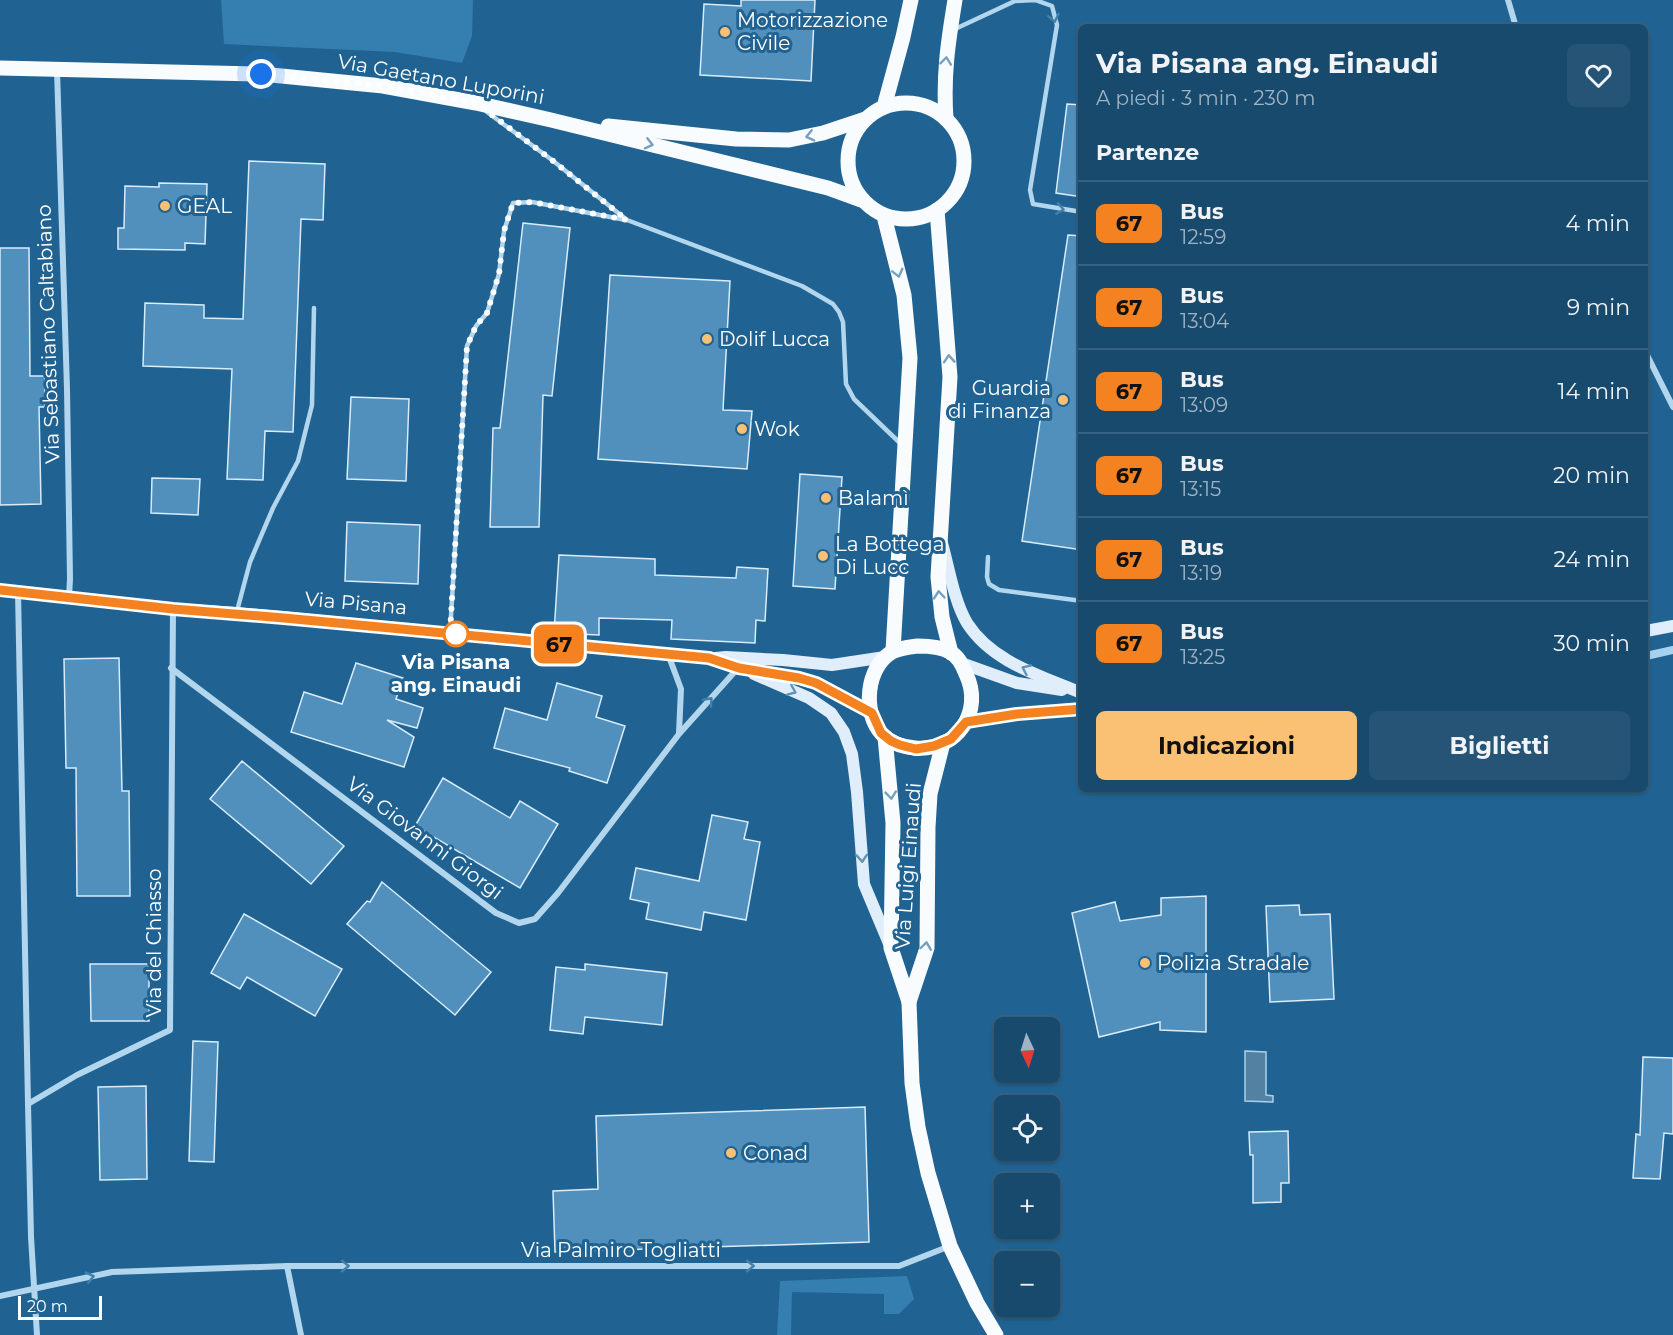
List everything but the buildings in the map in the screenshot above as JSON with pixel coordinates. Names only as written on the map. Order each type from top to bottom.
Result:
[{"type":"main road","points":[[884,107],[911,0]]},
{"type":"main road","points":[[946,119],[944,77],[955,0]]},
{"type":"main road","name":"Via Gaetano Luporini","points":[[0,68],[272,75],[383,86],[551,120],[828,188],[861,200],[884,216],[897,219],[923,218],[946,204],[955,194],[964,168],[964,154],[955,129],[933,109],[918,104],[902,103],[884,107],[866,118],[823,133],[789,140],[736,139],[551,120]]},
{"type":"main road","name":"Via Gaetano Luporini","points":[[861,200],[852,185],[847,168],[848,150],[854,133],[866,118]]},
{"type":"main road","points":[[884,216],[904,295],[910,357],[906,449],[889,654],[872,678],[869,700],[878,729],[885,737],[900,745],[916,749],[934,746],[951,739],[966,722],[973,700],[968,677],[956,658],[942,617],[938,577],[950,377],[937,210]]},
{"type":"main road","points":[[941,539],[959,602],[967,622],[982,642],[1000,657],[1078,691]]},
{"type":"main road","name":"Via Pisana","points":[[0,590],[173,609],[237,613],[709,658],[748,657],[832,665],[918,646],[931,646],[1017,683],[1078,692]]},
{"type":"main road","points":[[1648,631],[1673,626]]},
{"type":"main road","name":"Via Pisana","points":[[709,658],[739,668],[816,683],[872,713]]},
{"type":"main road","points":[[739,668],[809,698],[831,713],[844,732],[852,754],[864,884],[891,948]]},
{"type":"main road","points":[[966,722],[1017,714],[1078,709]]},
{"type":"main road","name":"Via Luigi Einaudi","points":[[885,737],[894,823],[891,948],[909,1002],[912,1083],[918,1127],[931,1183],[950,1246],[973,1295],[996,1335]]},
{"type":"main road","name":"Via Luigi Einaudi","points":[[909,1002],[927,948],[930,794],[944,743]]},
{"type":"street","points":[[1508,0],[1515,24]]},
{"type":"street","name":"Via Sebastiano Caltabiano","points":[[57,69],[67,389],[69,597]]},
{"type":"street","points":[[1648,357],[1673,407]]},
{"type":"street","points":[[18,592],[30,1226],[37,1335]]},
{"type":"street","name":"Via del Chiasso","points":[[28,1104],[77,1076],[170,1030],[173,609]]},
{"type":"street","points":[[668,654],[681,689],[679,734]]},
{"type":"street","name":"Via Giovanni Giorgi","points":[[171,668],[496,912],[519,922],[535,919],[558,893],[679,734],[739,668]]},
{"type":"street","name":"Via Palmiro Togliatti","points":[[0,1296],[112,1272],[287,1266],[898,1266],[950,1246]]},
{"type":"street","points":[[287,1266],[301,1335]]},
{"type":"lane","points":[[950,31],[1015,1],[1035,0],[1052,6],[1057,25],[1030,190],[1033,204],[1078,211]]},
{"type":"lane","points":[[476,103],[627,220]]},
{"type":"lane","points":[[450,633],[467,346],[476,326],[487,313],[499,274],[504,231],[513,203],[532,202],[627,220],[802,286],[833,304],[843,322],[848,390],[865,411],[906,449]]},
{"type":"lane","points":[[237,613],[250,562],[273,508],[298,461],[312,405],[314,308]]},
{"type":"lane","points":[[988,557],[989,584],[999,590],[1078,600]]},
{"type":"shaded area","points":[[221,0],[473,0],[472,36],[462,63],[395,52],[224,44]]},
{"type":"shaded area","points":[[1245,1051],[1266,1052],[1266,1095],[1273,1096],[1273,1102],[1245,1101]]},
{"type":"shaded area","points":[[907,1276],[914,1299],[899,1314],[884,1314],[884,1294],[792,1292],[791,1335],[777,1335],[780,1281]]},
{"type":"waterway","points":[[1648,656],[1673,650]]},
{"type":"bus line","name":"67","points":[[0,590],[173,609],[237,613],[709,658],[739,668],[816,683],[872,713],[881,733],[891,741],[916,749],[944,743],[951,739],[966,722],[1017,714],[1078,709]]},
{"type":"place","name":"Motorizzazione Civile","points":[[725,32]]},
{"type":"place","name":"GEAL","points":[[165,206]]},
{"type":"place","name":"Dolif Lucca","points":[[707,339]]},
{"type":"place","name":"Guardia di Finanza","points":[[1063,400]]},
{"type":"place","name":"Wok","points":[[742,429]]},
{"type":"place","name":"Balamì","points":[[826,498]]},
{"type":"place","name":"La Bottega Di Lucc","points":[[823,556]]},
{"type":"place","name":"Via Pisana ang. Einaudi","points":[[456,634]]},
{"type":"place","name":"Polizia Stradale","points":[[1145,963]]},
{"type":"place","name":"Conad","points":[[731,1153]]},
{"type":"route","points":[[261,74],[383,86],[476,103],[627,220],[532,202],[513,203],[504,231],[499,274],[487,313],[476,326],[467,346],[450,633],[456,634]]}]
